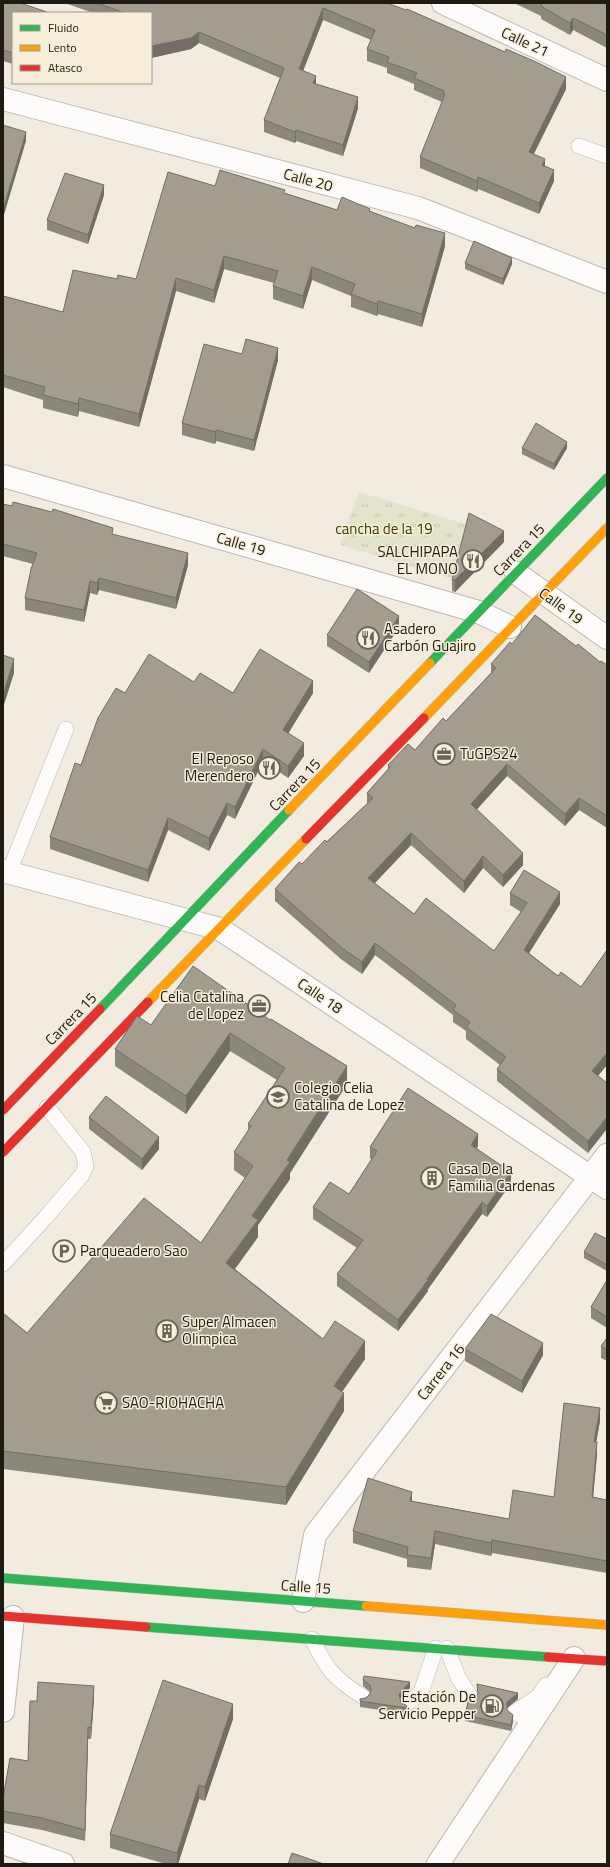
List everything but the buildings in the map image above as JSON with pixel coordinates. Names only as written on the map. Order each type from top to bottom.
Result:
[{"type":"main road","name":"Carrera 15","points":[[3,1110],[607,478]]},
{"type":"main road","points":[[3,1152],[607,528]]},
{"type":"main road","name":"Calle 15","points":[[3,1578],[607,1625]]},
{"type":"main road","points":[[8,1617],[607,1661]]},
{"type":"street","name":"Calle 21","points":[[443,3],[607,80]]},
{"type":"street","name":"Calle 20","points":[[3,99],[418,208],[607,282]]},
{"type":"street","name":"Calle 19","points":[[3,476],[479,612],[510,627]]},
{"type":"street","name":"Calle 19","points":[[516,573],[607,638]]},
{"type":"street","name":"Calle 18","points":[[6,871],[220,929],[599,1183]]},
{"type":"street","name":"Carrera 16","points":[[303,1601],[315,1535],[599,1183],[607,1155]]},
{"type":"street","points":[[3,1711],[8,1617]]},
{"type":"street","points":[[438,1864],[524,1717],[568,1657]]},
{"type":"street","points":[[3,1843],[63,1864]]},
{"type":"lane","points":[[579,146],[607,156]]},
{"type":"lane","points":[[6,871],[66,730]]},
{"type":"lane","points":[[3,1264],[82,1175],[86,1166],[83,1152],[47,1107]]},
{"type":"lane","points":[[312,1639],[324,1664],[341,1683],[362,1696]]},
{"type":"lane","points":[[441,1648],[470,1696]]},
{"type":"lane","points":[[408,1703],[421,1692],[441,1648]]},
{"type":"green space","name":"cancha de la 19","points":[[359,492],[469,525],[455,579],[340,545]]},
{"type":"traffic: fast","points":[[430,663],[607,478]]},
{"type":"traffic: fast","points":[[100,1009],[289,810]]},
{"type":"traffic: fast","points":[[3,1578],[366,1606]]},
{"type":"traffic: fast","points":[[146,1627],[548,1657]]},
{"type":"traffic: slow","points":[[424,718],[607,528]]},
{"type":"traffic: slow","points":[[289,810],[430,663]]},
{"type":"traffic: slow","points":[[148,1002],[306,839]]},
{"type":"traffic: slow","points":[[366,1606],[607,1625]]},
{"type":"traffic: jam","points":[[306,839],[424,718]]},
{"type":"traffic: jam","points":[[3,1152],[148,1002]]},
{"type":"traffic: jam","points":[[3,1110],[100,1009]]},
{"type":"traffic: jam","points":[[3,1616],[146,1627]]},
{"type":"traffic: jam","points":[[548,1657],[607,1661]]},
{"type":"place","name":"SALCHIPAPA EL MONO","points":[[473,561]]},
{"type":"place","name":"Asadero Carbón Guajiro","points":[[368,638]]},
{"type":"place","name":"TuGPS24","points":[[444,754]]},
{"type":"place","name":"El Reposo Merendero","points":[[269,768]]},
{"type":"place","name":"Celia Catalina de Lopez","points":[[259,1006]]},
{"type":"place","name":"Colegio Celia Catalina de Lopez","points":[[278,1097]]},
{"type":"place","name":"Casa De la Familia Cardenas","points":[[432,1178]]},
{"type":"place","name":"Parqueadero Sao","points":[[64,1251]]},
{"type":"place","name":"Super Almacen Olimpica","points":[[167,1331]]},
{"type":"place","name":"SAO-RIOHACHA","points":[[106,1403]]},
{"type":"place","name":"Estación De Servicio Pepper","points":[[492,1706]]}]
